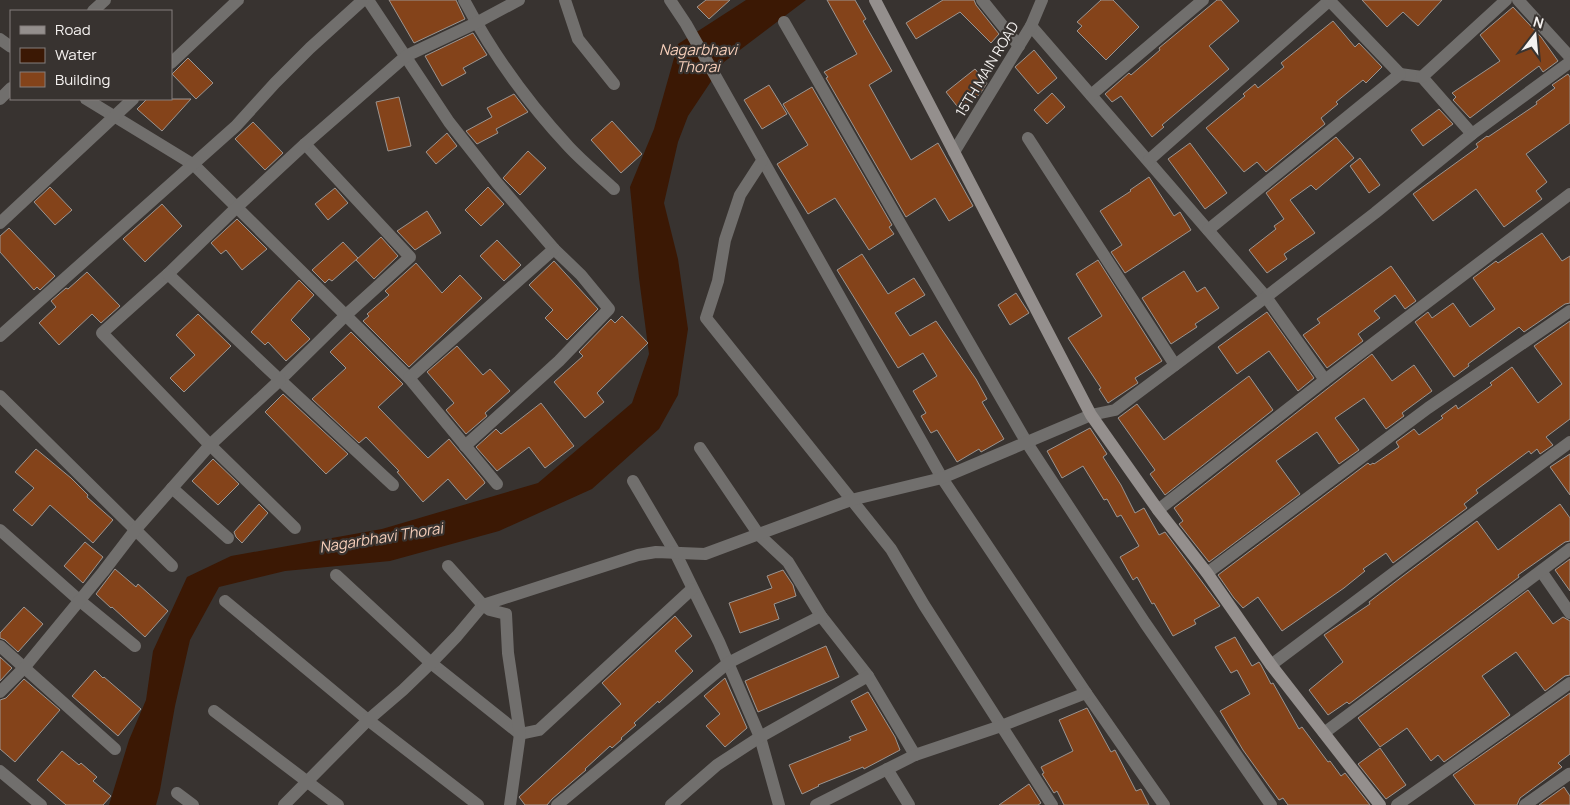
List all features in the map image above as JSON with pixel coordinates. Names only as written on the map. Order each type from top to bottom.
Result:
[{"type":"street","points":[[94,10],[105,0]]},
{"type":"street","points":[[172,62],[238,0]]},
{"type":"street","points":[[0,336],[194,165],[236,126],[303,55],[363,0]]},
{"type":"street","points":[[368,0],[448,122],[554,249],[581,275],[610,309],[559,361],[465,446]]},
{"type":"street","points":[[464,0],[476,23],[529,102],[570,148],[614,189]]},
{"type":"street","points":[[295,528],[102,333],[168,274],[305,144],[406,56],[476,23],[519,0]]},
{"type":"street","points":[[565,0],[578,39],[614,84]]},
{"type":"street","points":[[670,0],[686,24],[942,478],[1086,693],[1164,805]]},
{"type":"street","points":[[875,0],[1091,415],[1271,665],[1380,805]]},
{"type":"street","points":[[982,0],[1019,46]]},
{"type":"street","name":"15TH MAIN ROAD","points":[[954,152],[1031,26],[1042,0]]},
{"type":"street","points":[[1091,95],[1203,0]]},
{"type":"street","points":[[1149,160],[1329,0],[1400,74],[1422,77],[1472,134]]},
{"type":"street","points":[[1422,77],[1506,0]]},
{"type":"street","points":[[1518,0],[1570,58]]},
{"type":"street","points":[[784,22],[1026,443],[1145,623],[1271,805]]},
{"type":"street","points":[[1031,26],[1266,297],[1325,380]]},
{"type":"street","points":[[284,805],[368,720],[403,690],[431,662],[483,605],[638,555],[656,552],[705,554],[850,500],[942,478],[1091,415],[1115,410],[1375,213],[1472,134],[1570,62]]},
{"type":"street","points":[[1208,230],[1400,74]]},
{"type":"street","points":[[0,99],[10,89]]},
{"type":"street","points":[[88,100],[194,165],[409,378],[497,484]]},
{"type":"street","points":[[0,223],[132,100]]},
{"type":"street","points":[[1028,138],[1175,365]]},
{"type":"street","points":[[0,692],[24,668],[136,529],[210,444],[410,257],[305,144]]},
{"type":"street","points":[[762,161],[740,195],[726,240],[718,281],[706,318],[891,549],[924,605],[1052,805]]},
{"type":"street","points":[[1158,510],[1325,380],[1570,194]]},
{"type":"street","points":[[409,378],[554,249]]},
{"type":"street","points":[[168,274],[393,485]]},
{"type":"street","points":[[1206,573],[1428,408],[1570,311]]},
{"type":"street","points":[[0,396],[172,566]]},
{"type":"street","points":[[1271,665],[1570,442]]},
{"type":"street","points":[[700,448],[759,535],[788,562],[821,616],[868,676],[915,755]]},
{"type":"street","points":[[633,480],[676,554],[692,589],[708,617],[760,737],[779,805]]},
{"type":"street","points":[[172,488],[228,538]]},
{"type":"street","points":[[0,530],[79,600],[135,646]]},
{"type":"street","points":[[1324,732],[1570,549]]},
{"type":"street","points":[[448,566],[483,605],[490,610],[506,614],[508,653],[520,734],[510,805]]},
{"type":"street","points":[[1541,571],[1570,613]]},
{"type":"street","points":[[336,575],[431,662],[520,734]]},
{"type":"street","points":[[520,734],[539,730],[692,589]]},
{"type":"street","points":[[225,602],[368,720],[478,805]]},
{"type":"street","points":[[557,805],[728,663],[821,616]]},
{"type":"street","points":[[0,646],[114,749]]},
{"type":"street","points":[[670,805],[717,765],[760,737],[868,676]]},
{"type":"street","points":[[1397,805],[1570,683]]},
{"type":"street","points":[[816,805],[915,755],[1001,726],[1086,693]]},
{"type":"street","points":[[214,711],[338,805]]},
{"type":"street","points":[[887,769],[909,805]]},
{"type":"street","points":[[0,771],[41,805]]},
{"type":"street","points":[[1525,805],[1570,774]]},
{"type":"street","points":[[177,792],[193,805]]},
{"type":"water","name":"Nagarbhavi Thorai","points":[[746,0],[806,0],[724,62],[688,116],[678,142],[664,203],[678,259],[688,329],[678,395],[659,429],[592,489],[499,531],[390,561],[285,571],[219,587],[190,640],[156,805],[109,805],[129,740],[146,700],[153,651],[187,577],[231,556],[382,529],[538,483],[632,403],[649,354],[630,187],[654,129],[678,44]]},
{"type":"building","points":[[389,0],[456,0],[465,19],[414,43]]},
{"type":"building","points":[[706,0],[730,0],[709,19],[697,7]]},
{"type":"building","points":[[827,0],[855,0],[866,19],[863,21],[892,71],[869,85],[911,160],[938,143],[973,206],[949,221],[935,198],[906,217],[826,78],[828,77],[824,72],[857,54]]},
{"type":"building","points":[[943,0],[974,0],[999,34],[991,43],[960,12],[916,39],[906,23]]},
{"type":"building","points":[[1101,0],[1113,0],[1139,27],[1106,60],[1077,31],[1082,26],[1077,22]]},
{"type":"building","points":[[1217,0],[1221,0],[1239,21],[1209,46],[1229,69],[1162,125],[1164,127],[1152,137],[1121,96],[1112,102],[1105,94],[1129,73],[1131,75],[1160,50],[1159,48]]},
{"type":"building","points":[[1362,0],[1442,0],[1418,26],[1403,12],[1387,27]]},
{"type":"building","points":[[1513,7],[1541,37],[1558,61],[1543,72],[1539,66],[1470,118],[1453,100],[1456,97],[1452,93],[1500,61],[1480,35]]},
{"type":"building","points":[[1333,21],[1355,47],[1359,43],[1382,67],[1366,83],[1363,80],[1336,102],[1338,104],[1321,118],[1325,124],[1266,172],[1257,162],[1244,172],[1206,128],[1245,96],[1243,94],[1255,84],[1258,88],[1284,67],[1281,63]]},
{"type":"building","points":[[473,33],[487,55],[463,68],[466,73],[442,86],[425,56]]},
{"type":"building","points":[[1034,50],[1057,78],[1038,94],[1015,67]]},
{"type":"building","points":[[188,58],[213,83],[196,99],[172,74]]},
{"type":"building","points":[[975,69],[987,83],[980,94],[960,110],[946,92]]},
{"type":"building","points":[[1568,74],[1570,77],[1570,123],[1526,154],[1547,182],[1536,191],[1542,199],[1504,227],[1476,189],[1433,221],[1413,194],[1478,147],[1476,144],[1487,136],[1537,104],[1536,102],[1555,88],[1552,85]]},
{"type":"building","points":[[769,85],[787,114],[762,129],[744,100]]},
{"type":"building","points":[[812,87],[892,225],[889,227],[894,234],[869,250],[835,198],[808,214],[777,164],[808,145],[783,104]]},
{"type":"building","points":[[1052,93],[1065,107],[1047,124],[1034,110]]},
{"type":"building","points":[[514,94],[528,112],[496,129],[498,133],[477,144],[466,131],[492,117],[487,108]]},
{"type":"building","points":[[399,97],[411,146],[388,151],[376,102]]},
{"type":"building","points":[[191,99],[162,131],[137,109],[146,100]]},
{"type":"building","points":[[1439,109],[1453,124],[1423,146],[1411,130]]},
{"type":"building","points":[[612,121],[642,154],[621,173],[591,140]]},
{"type":"building","points":[[253,122],[283,153],[265,170],[235,139]]},
{"type":"building","points":[[447,133],[457,146],[436,164],[426,152]]},
{"type":"building","points":[[1336,137],[1354,158],[1316,190],[1311,185],[1290,200],[1315,233],[1284,254],[1287,259],[1267,273],[1249,250],[1276,229],[1274,226],[1284,219],[1266,193]]},
{"type":"building","points":[[1190,143],[1227,193],[1205,209],[1168,159]]},
{"type":"building","points":[[528,151],[546,168],[520,195],[503,178]]},
{"type":"building","points":[[1360,158],[1380,185],[1369,193],[1350,166]]},
{"type":"building","points":[[1149,177],[1174,216],[1180,212],[1191,230],[1125,273],[1111,252],[1122,245],[1100,211]]},
{"type":"building","points":[[50,187],[72,210],[55,225],[34,202]]},
{"type":"building","points":[[488,187],[504,204],[481,226],[465,210]]},
{"type":"building","points":[[335,188],[348,203],[328,220],[315,204]]},
{"type":"building","points":[[162,204],[182,226],[145,262],[123,239]]},
{"type":"building","points":[[427,211],[441,233],[415,250],[397,231]]},
{"type":"building","points":[[237,219],[267,249],[242,270],[226,250],[221,254],[211,243]]},
{"type":"building","points":[[9,228],[55,276],[40,290],[37,287],[34,290],[0,252],[0,236]]},
{"type":"building","points":[[1542,233],[1562,261],[1570,256],[1570,303],[1565,304],[1524,332],[1519,327],[1468,364],[1469,366],[1454,377],[1415,322],[1428,312],[1432,318],[1453,303],[1470,327],[1495,309],[1473,278],[1496,261],[1498,263]]},
{"type":"building","points":[[381,237],[398,256],[374,279],[356,260]]},
{"type":"building","points":[[497,240],[521,265],[504,281],[480,256]]},
{"type":"building","points":[[343,242],[358,258],[332,281],[329,279],[325,283],[312,270]]},
{"type":"building","points":[[862,254],[888,294],[914,278],[925,295],[895,313],[910,336],[936,321],[976,379],[987,399],[982,402],[1004,439],[981,452],[979,449],[957,462],[937,430],[931,433],[921,416],[926,413],[913,391],[937,376],[923,353],[898,368],[837,270]]},
{"type":"building","points":[[1098,260],[1162,361],[1135,378],[1138,383],[1108,403],[1099,389],[1101,388],[1068,338],[1102,316],[1076,274]]},
{"type":"building","points":[[554,261],[598,309],[567,340],[545,318],[553,310],[529,285]]},
{"type":"building","points":[[416,263],[442,293],[460,275],[482,298],[409,367],[363,321],[369,316],[367,314],[389,295],[385,291]]},
{"type":"building","points":[[1391,266],[1416,301],[1405,309],[1395,295],[1374,311],[1380,318],[1358,334],[1363,341],[1327,368],[1303,335],[1320,323],[1317,319]]},
{"type":"building","points":[[1184,271],[1197,292],[1205,287],[1219,308],[1195,324],[1197,327],[1171,344],[1142,298]]},
{"type":"building","points":[[87,272],[120,306],[101,323],[92,314],[59,345],[39,323],[56,307],[51,301]]},
{"type":"building","points":[[299,280],[314,295],[291,320],[310,339],[286,361],[268,342],[265,345],[251,332]]},
{"type":"building","points":[[1016,293],[1029,313],[1010,325],[998,305]]},
{"type":"building","points":[[1267,312],[1314,378],[1298,391],[1269,351],[1237,374],[1218,347]]},
{"type":"building","points":[[198,314],[231,346],[184,392],[170,378],[195,355],[176,335]]},
{"type":"building","points":[[622,316],[648,343],[597,393],[604,402],[585,418],[554,382],[583,356],[579,352],[611,319],[615,323]]},
{"type":"building","points":[[1570,321],[1570,419],[1546,437],[1553,445],[1540,454],[1537,449],[1531,454],[1529,451],[1476,490],[1478,493],[1464,504],[1467,508],[1393,563],[1386,553],[1363,569],[1365,571],[1344,588],[1282,631],[1258,597],[1243,608],[1234,598],[1218,575],[1368,463],[1370,465],[1374,464],[1399,447],[1396,442],[1414,429],[1419,435],[1443,418],[1441,416],[1456,405],[1458,409],[1492,385],[1490,383],[1512,367],[1538,403],[1562,384],[1534,346]]},
{"type":"building","points":[[351,332],[403,384],[378,407],[428,458],[449,439],[484,481],[485,483],[466,500],[448,479],[423,502],[397,472],[399,471],[366,437],[359,443],[312,399],[346,368],[330,352]]},
{"type":"building","points":[[457,346],[483,375],[490,369],[510,391],[485,413],[487,416],[466,434],[446,410],[454,403],[427,372]]},
{"type":"building","points":[[1372,354],[1392,381],[1414,365],[1432,391],[1402,413],[1404,416],[1386,429],[1364,398],[1335,418],[1359,450],[1339,464],[1317,432],[1276,461],[1300,494],[1209,562],[1179,524],[1183,521],[1174,508]]},
{"type":"building","points":[[1249,376],[1273,410],[1165,495],[1150,474],[1155,470],[1118,418],[1137,404],[1164,440]]},
{"type":"building","points":[[283,394],[348,454],[326,474],[265,412]]},
{"type":"building","points":[[541,403],[574,446],[545,468],[529,447],[497,471],[476,447],[496,429],[501,434]]},
{"type":"building","points":[[1090,428],[1107,454],[1103,457],[1121,485],[1135,513],[1144,508],[1159,535],[1165,532],[1220,606],[1194,620],[1196,624],[1173,636],[1137,577],[1133,580],[1120,557],[1139,546],[1121,515],[1117,517],[1107,499],[1104,500],[1083,466],[1062,478],[1047,451]]},
{"type":"building","points":[[36,449],[71,478],[88,495],[87,497],[113,520],[93,543],[50,505],[32,526],[13,510],[34,488],[15,472]]},
{"type":"building","points":[[1570,454],[1570,495],[1550,467]]},
{"type":"building","points":[[213,459],[239,484],[218,505],[192,481]]},
{"type":"building","points":[[259,504],[268,513],[242,543],[234,532]]},
{"type":"building","points":[[1560,504],[1570,518],[1570,541],[1565,542],[1518,575],[1519,577],[1349,704],[1347,702],[1328,715],[1309,690],[1343,662],[1324,635],[1370,604],[1369,602],[1477,521],[1498,550]]},
{"type":"building","points":[[85,542],[103,557],[83,583],[64,566]]},
{"type":"building","points":[[1570,559],[1570,591],[1555,570]]},
{"type":"building","points":[[115,569],[136,587],[138,584],[168,611],[145,637],[96,594]]},
{"type":"building","points":[[783,570],[793,585],[796,596],[774,604],[779,619],[740,633],[729,603],[772,588],[767,576]]},
{"type":"building","points":[[1528,590],[1553,624],[1563,617],[1570,621],[1570,675],[1565,676],[1545,691],[1516,652],[1482,676],[1510,715],[1444,762],[1438,755],[1431,761],[1407,728],[1380,747],[1358,718]]},
{"type":"building","points":[[24,607],[43,624],[18,652],[0,638],[0,633]]},
{"type":"building","points":[[675,616],[692,636],[675,651],[693,671],[659,703],[658,701],[634,723],[636,725],[622,739],[612,748],[610,746],[547,805],[525,805],[519,797],[621,704],[602,683]]},
{"type":"building","points":[[1235,637],[1252,666],[1259,662],[1299,729],[1302,727],[1341,776],[1345,773],[1370,805],[1288,805],[1283,798],[1279,800],[1243,750],[1220,711],[1250,694],[1237,670],[1231,673],[1215,647]]},
{"type":"building","points":[[826,646],[839,677],[758,712],[745,681]]},
{"type":"building","points":[[0,657],[12,668],[0,681]]},
{"type":"building","points":[[95,670],[141,709],[118,736],[72,696]]},
{"type":"building","points":[[725,678],[747,728],[725,747],[706,726],[720,714],[704,696]]},
{"type":"building","points":[[24,679],[60,710],[15,762],[0,749],[0,700],[6,698]]},
{"type":"building","points":[[868,692],[895,737],[900,750],[864,769],[863,767],[818,785],[802,794],[789,765],[851,740],[849,737],[867,730],[851,701]]},
{"type":"building","points":[[1570,693],[1570,754],[1558,763],[1562,767],[1520,798],[1517,805],[1475,805],[1453,775]]},
{"type":"building","points":[[1087,708],[1111,752],[1115,750],[1136,791],[1141,789],[1149,805],[1064,805],[1057,791],[1054,793],[1042,774],[1044,773],[1041,767],[1073,751],[1059,720]]},
{"type":"building","points":[[1380,748],[1406,785],[1386,799],[1358,764]]},
{"type":"building","points":[[62,751],[79,765],[81,763],[97,777],[93,781],[111,796],[103,805],[66,805],[37,780]]},
{"type":"building","points":[[1029,784],[1041,803],[1038,805],[999,805]]},
{"type":"building","points":[[1564,787],[1570,796],[1570,805],[1539,805]]}]
